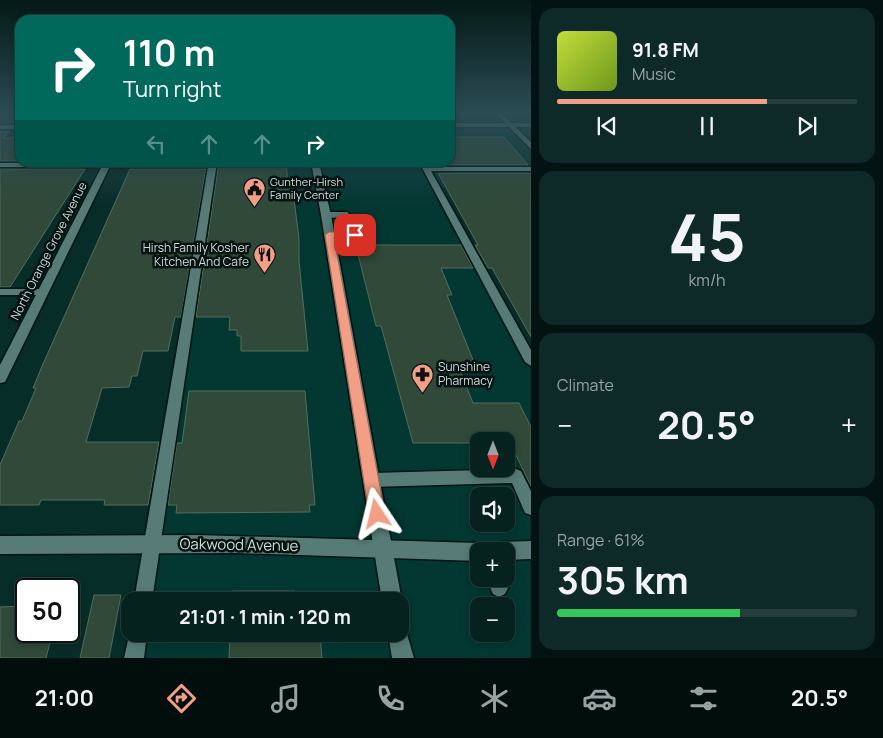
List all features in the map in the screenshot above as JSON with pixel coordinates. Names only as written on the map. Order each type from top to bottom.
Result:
[{"type":"street","name":"North Orange Grove Avenue","points":[[0,378],[106,167]]},
{"type":"street","points":[[316,167],[326,214],[390,592]]},
{"type":"street","name":"Oakwood Avenue","points":[[0,545],[152,543],[315,546],[470,552]]},
{"type":"street","points":[[515,551],[530,550]]},
{"type":"street","points":[[400,642],[403,658]]},
{"type":"lane","points":[[0,165],[15,165]]},
{"type":"lane","points":[[144,592],[212,167]]},
{"type":"lane","points":[[425,167],[530,362]]},
{"type":"lane","points":[[455,167],[530,169]]},
{"type":"lane","points":[[326,214],[347,214]]},
{"type":"lane","points":[[329,235],[355,235]]},
{"type":"lane","points":[[0,292],[43,292]]},
{"type":"lane","points":[[371,480],[516,476],[530,508]]},
{"type":"lane","points":[[134,658],[137,642]]},
{"type":"shaded area","points":[[0,144],[15,144],[15,165],[0,165]]},
{"type":"shaded area","points":[[455,144],[530,144],[530,188],[439,187],[530,356],[530,658],[128,658],[131,642],[409,642],[409,592],[140,592],[213,167],[455,167]]},
{"type":"building","points":[[0,144],[15,144],[15,161],[0,161]]},
{"type":"building","points":[[455,144],[510,144],[528,165],[455,165]]},
{"type":"building","points":[[218,167],[286,167],[288,183],[292,183],[299,239],[299,261],[308,351],[241,351],[241,336],[237,336],[237,330],[229,330],[230,317],[196,317]]},
{"type":"building","points":[[0,169],[85,169],[10,287],[0,287]]},
{"type":"building","points":[[130,169],[206,169],[181,317],[175,317],[168,351],[143,351],[137,376],[132,376],[129,387],[102,388],[86,442],[159,442],[148,505],[104,505],[105,500],[41,500],[39,505],[0,505],[0,465],[19,421],[22,421],[36,388],[33,388],[43,364]]},
{"type":"building","points":[[438,173],[531,173],[531,337],[492,268],[488,268],[475,245],[478,245]]},
{"type":"building","points":[[461,245],[473,268],[441,268],[452,295],[447,295],[475,365],[458,365],[473,403],[519,403],[531,427],[531,486],[515,453],[515,432],[470,432],[470,443],[413,443],[381,326],[376,326],[356,246]]},
{"type":"building","points":[[189,391],[305,391],[315,505],[309,505],[310,512],[176,513],[177,505],[168,505],[177,443],[182,443]]},
{"type":"building","points":[[295,591],[295,592],[232,592]]},
{"type":"building","points":[[94,595],[121,595],[109,658],[80,658]]},
{"type":"building","points":[[15,606],[15,643],[50,643],[46,658],[0,658],[0,607]]},
{"type":"building","points":[[230,642],[321,642],[322,658],[229,658]]},
{"type":"place","name":"Gunther-Hirsh Family Center","points":[[254,207]]},
{"type":"place","name":"Hirsh Family Kosher Kitchen And Cafe","points":[[265,274]]},
{"type":"place","name":"Sunshine Pharmacy","points":[[422,393]]},
{"type":"route","points":[[355,235],[329,235],[377,514]]}]
